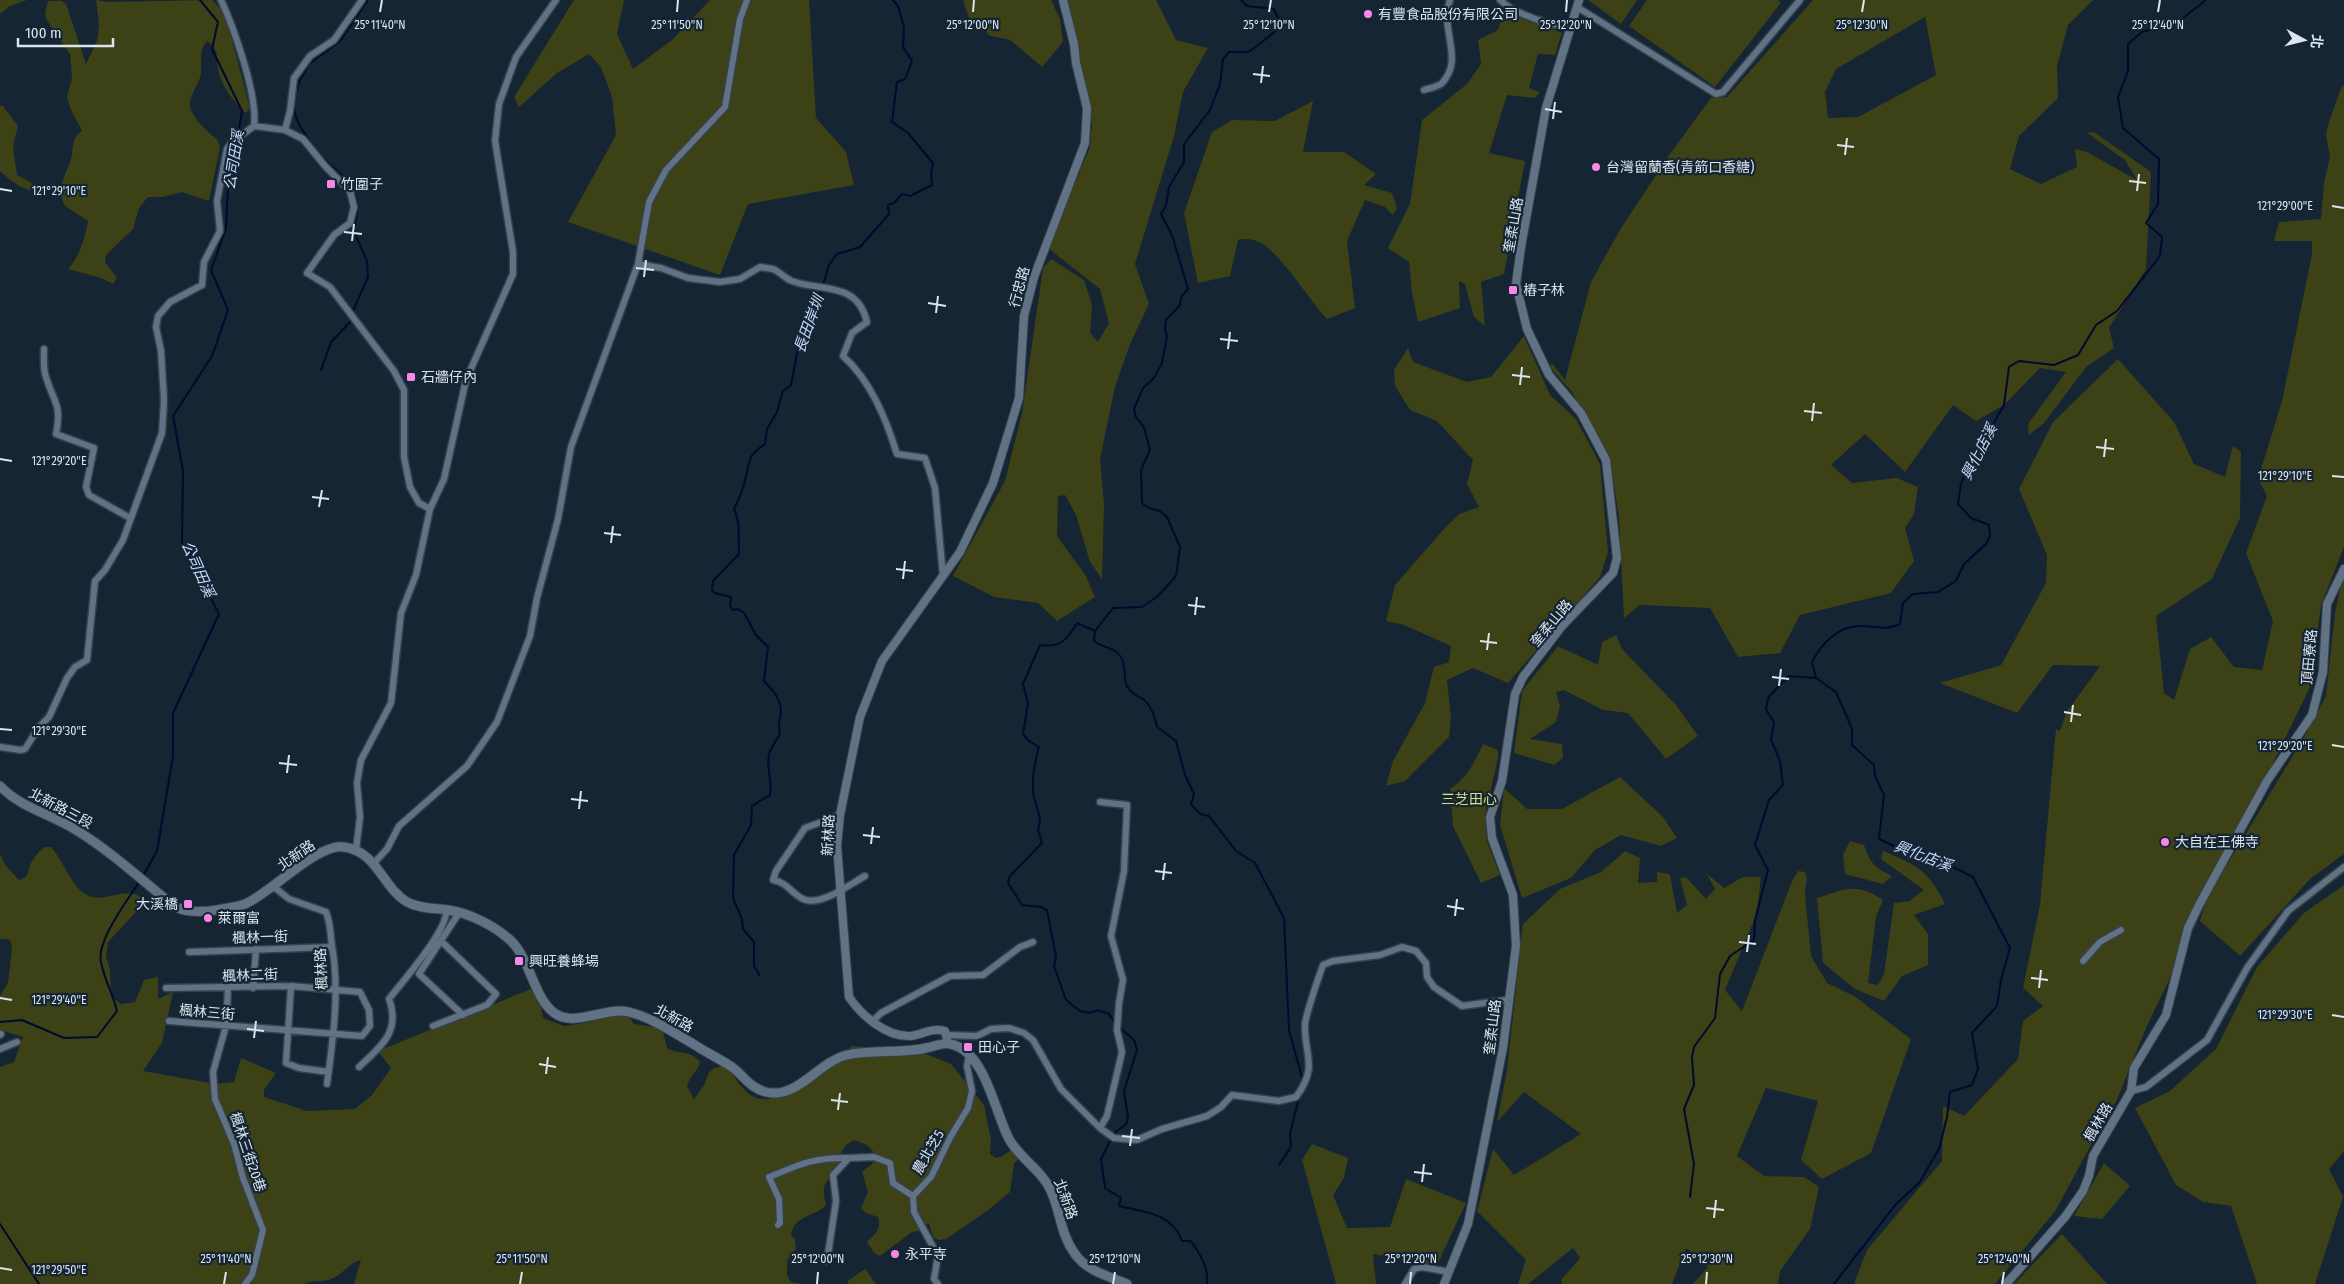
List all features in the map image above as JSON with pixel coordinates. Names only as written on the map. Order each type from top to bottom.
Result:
[{"type":"main road","name":"北新路三段","points":[[0,786],[8,794],[25,805],[78,830],[148,885]]},
{"type":"main road","name":"北新路","points":[[148,885],[174,906],[192,912],[234,907],[248,903],[274,887],[317,854],[340,846],[356,850],[374,863],[381,874],[406,901],[425,908],[446,910],[475,918],[509,939],[520,951],[550,1010],[561,1017],[575,1018],[613,1010],[639,1015],[734,1068],[750,1085],[764,1092],[778,1094],[790,1090],[844,1055],[918,1050],[948,1039],[969,1056],[986,1079],[1010,1141],[1045,1180],[1053,1195],[1058,1218],[1076,1256],[1096,1272],[1127,1284]]},
{"type":"street","points":[[221,0],[232,27],[253,97],[252,127]]},
{"type":"street","points":[[285,130],[290,111],[294,78],[310,56],[334,40],[362,0]]},
{"type":"street","points":[[356,850],[360,816],[357,783],[361,760],[391,703],[401,613],[416,575],[430,510],[444,479],[466,380],[513,274],[513,252],[495,140],[499,104],[516,57],[556,0]]},
{"type":"street","points":[[374,863],[387,849],[399,826],[467,766],[497,722],[530,636],[537,598],[558,519],[570,447],[638,264],[649,202],[666,170],[725,107],[740,19],[747,0]]},
{"type":"street","name":"行忠路","points":[[943,576],[960,552],[977,518],[993,483],[1008,439],[1019,398],[1026,308],[1047,238],[1064,202],[1085,143],[1087,108],[1063,0]]},
{"type":"street","points":[[1424,90],[1442,82],[1453,64],[1446,13],[1450,0]]},
{"type":"street","points":[[1500,0],[1511,8],[1529,16],[1558,25],[1570,26]]},
{"type":"street","points":[[1578,3],[1716,94],[1723,92],[1800,0]]},
{"type":"street","name":"奎柔山路","points":[[1444,1284],[1468,1224],[1503,1048],[1507,1000],[1516,946],[1513,895],[1492,838],[1490,817],[1502,781],[1515,694],[1523,677],[1562,626],[1613,573],[1617,558],[1606,460],[1581,413],[1549,375],[1527,329],[1516,284],[1546,108],[1578,3]]},
{"type":"street","points":[[0,747],[26,749],[39,727],[49,717],[67,678],[75,667],[87,660],[95,582],[124,540],[130,518],[162,434],[164,400],[156,327],[158,316],[170,302],[202,285],[204,262],[220,230],[218,201],[225,157],[231,143],[252,127],[285,130],[303,139],[325,166],[350,191],[354,207],[350,223],[334,235],[307,273],[330,287],[394,371],[404,390],[404,457],[408,479],[419,503],[430,510]]},
{"type":"street","points":[[638,264],[661,268],[688,278],[720,282],[740,279],[760,267],[775,270],[791,281],[838,289],[858,301],[864,309],[867,322],[852,333],[843,356],[860,374],[884,414],[897,454],[925,458],[935,488],[943,576]]},
{"type":"street","points":[[44,349],[45,376],[58,404],[59,420],[56,434],[94,448],[86,487],[89,496],[130,518]]},
{"type":"street","name":"頂田寮路","points":[[2181,956],[2188,928],[2199,905],[2268,781],[2312,715],[2323,672],[2327,604],[2344,569]]},
{"type":"street","name":"新林路","points":[[943,576],[882,661],[860,717],[840,815],[837,846],[848,997],[859,1012],[892,1032],[910,1036],[936,1028],[945,1031],[948,1039]]},
{"type":"street","points":[[1100,802],[1127,805],[1124,871],[1111,936],[1124,980],[1119,1003],[1118,1030],[1122,1052],[1107,1116],[1100,1128]]},
{"type":"street","points":[[840,815],[805,828],[776,871],[774,880],[780,881],[804,900],[814,901],[841,892],[865,876]]},
{"type":"street","points":[[2131,1091],[2146,1087],[2207,1040],[2248,968],[2288,911],[2344,868]]},
{"type":"street","name":"楓林路","points":[[274,887],[289,899],[326,912],[331,923],[332,947],[335,954],[335,989],[333,1034],[327,1084]]},
{"type":"street","points":[[359,1067],[386,1040],[392,1027],[394,1012],[389,998],[435,939],[447,915],[446,910]]},
{"type":"street","points":[[458,913],[419,974],[463,1015]]},
{"type":"street","points":[[2083,961],[2100,942],[2121,930]]},
{"type":"street","points":[[433,1026],[487,1005],[496,994],[440,941]]},
{"type":"street","points":[[873,1021],[881,1012],[950,976],[983,975],[1020,947],[1033,942]]},
{"type":"street","name":"楓林一街","points":[[189,952],[332,947]]},
{"type":"street","points":[[948,1039],[977,1036],[991,1029],[1009,1028],[1024,1033],[1033,1040],[1061,1089],[1100,1128],[1114,1138],[1137,1140],[1162,1129],[1207,1116],[1221,1107],[1232,1095],[1279,1100],[1296,1097],[1306,1084],[1310,1070],[1305,1023],[1323,965],[1333,961],[1380,955],[1402,947],[1416,951],[1426,963],[1427,977],[1434,988],[1462,1006],[1507,1000]]},
{"type":"street","points":[[253,988],[256,949]]},
{"type":"street","name":"楓林路","points":[[2006,1284],[2075,1204],[2089,1176],[2094,1156],[2131,1091],[2134,1068],[2166,1015],[2181,956]]},
{"type":"street","points":[[291,986],[286,1063],[299,1068],[329,1072]]},
{"type":"street","name":"楓林二街","points":[[166,988],[228,989],[291,986],[360,992],[368,1010],[370,1026],[362,1036],[333,1034]]},
{"type":"street","name":"楓林三街20巷","points":[[228,989],[226,1026],[213,1072],[215,1100],[234,1144],[242,1178],[263,1230],[252,1275],[245,1284]]},
{"type":"street","name":"楓林三街","points":[[169,1021],[333,1034]]},
{"type":"street","points":[[0,1049],[17,1042]]},
{"type":"street","name":"農北芝5","points":[[913,1196],[931,1177],[951,1136],[968,1108],[972,1091],[967,1066],[969,1056]]},
{"type":"street","points":[[778,1225],[780,1223],[779,1199],[770,1177],[802,1163],[825,1157],[874,1157],[890,1163],[893,1183],[913,1196],[914,1212],[938,1256],[934,1279],[938,1284]]},
{"type":"street","points":[[827,1261],[836,1201],[833,1175],[849,1158]]},
{"type":"street","points":[[1406,1284],[1414,1269],[1422,1267],[1448,1272]]},
{"type":"green space","points":[[0,0],[27,0],[10,6],[0,14]]},
{"type":"green space","points":[[96,0],[107,2],[212,0],[225,14],[250,108],[246,113],[233,100],[219,73],[216,51],[207,41],[201,52],[201,74],[192,96],[190,107],[192,113],[204,128],[217,139],[220,147],[209,201],[182,192],[162,197],[148,197],[139,208],[133,229],[106,255],[105,262],[117,278],[113,284],[101,278],[68,269],[81,246],[88,221],[65,206],[61,195],[62,184],[71,158],[75,138],[82,131],[70,108],[67,96],[72,79],[70,54],[46,19],[45,13],[48,1],[61,1],[66,4],[86,64],[97,41],[99,25]]},
{"type":"green space","points":[[574,0],[624,0],[617,34],[633,69],[672,40],[710,0],[809,0],[816,118],[846,152],[854,185],[748,204],[720,275],[568,222],[616,135],[612,97],[601,67],[589,54],[557,73],[519,107],[514,97]]},
{"type":"green space","points":[[963,0],[1051,0],[1060,19],[1063,42],[1042,67],[1010,40],[988,35],[985,25],[972,27]]},
{"type":"green space","points":[[1068,0],[1156,0],[1176,40],[1208,48],[1183,92],[1174,136],[1135,264],[1149,304],[1130,344],[1115,387],[1100,459],[1104,505],[1102,579],[1090,562],[1076,515],[1065,495],[1058,496],[1057,536],[1086,576],[1095,597],[1057,621],[1038,603],[994,597],[953,576],[1005,481],[1022,413],[1043,268],[1051,259],[1084,280],[1092,305],[1090,333],[1098,342],[1109,323],[1100,289],[1048,248],[1090,147],[1092,125],[1076,69],[1074,28]]},
{"type":"green space","points":[[1588,0],[1637,0],[1621,24]]},
{"type":"green space","points":[[1647,0],[1778,0],[1781,3],[1715,87],[1629,26]]},
{"type":"green space","points":[[1813,0],[2093,0],[2068,25],[2057,66],[2058,98],[2019,136],[2010,169],[2041,184],[2077,167],[2075,149],[2087,152],[2137,180],[2125,160],[2087,133],[2094,132],[2151,172],[2146,269],[2109,328],[2114,348],[2086,367],[2044,423],[2029,435],[2028,424],[2066,372],[2040,368],[2004,405],[1976,421],[1953,405],[1905,472],[1865,434],[1831,465],[1852,483],[1897,478],[1918,487],[1914,514],[1905,528],[1914,561],[1891,593],[1800,615],[1780,653],[1738,657],[1710,608],[1640,605],[1624,618],[1619,517],[1610,460],[1572,392],[1550,367],[1552,363],[1565,380],[1591,282],[1621,228],[1670,154],[1711,98],[1727,97]],"holes":[[[1925,17],[1936,75],[1858,117],[1828,118],[1825,92],[1836,69]]]},
{"type":"green space","points":[[1504,12],[1562,33],[1555,55],[1538,54],[1529,88],[1540,92],[1535,98],[1507,95],[1489,153],[1525,161],[1504,274],[1481,282],[1485,326],[1474,317],[1465,284],[1459,281],[1460,308],[1418,322],[1412,293],[1409,262],[1388,248],[1410,204],[1422,120],[1467,84],[1481,64],[1478,40],[1498,30]]},
{"type":"green space","points":[[2344,85],[2344,547],[2321,605],[2310,687],[2210,893],[2303,739],[2326,696],[2335,613],[2342,579],[2344,580],[2344,854],[2310,879],[2240,956],[2200,921],[2205,905],[2146,1028],[2116,1102],[2109,1111],[2056,1210],[1995,1284],[1854,1284],[1867,1250],[1942,1161],[1943,1106],[1964,1116],[2018,1059],[2023,1021],[2043,1006],[2023,988],[2040,905],[2056,729],[2060,731],[2066,713],[2100,666],[2053,665],[2017,713],[1940,683],[2001,665],[2046,583],[2047,555],[2019,489],[2053,422],[2118,359],[2174,422],[2194,464],[2225,477],[2233,446],[2241,452],[2240,518],[2212,579],[2156,616],[2164,693],[2174,700],[2190,649],[2211,637],[2234,667],[2262,670],[2273,621],[2246,553],[2267,496],[2258,479],[2282,401],[2312,254],[2312,241],[2274,241],[2279,222],[2321,219],[2324,183],[2330,157],[2326,135],[2341,88]]},
{"type":"green space","points":[[1313,101],[1303,152],[1344,152],[1376,174],[1364,185],[1392,193],[1397,208],[1393,215],[1385,207],[1365,200],[1347,241],[1355,308],[1327,319],[1277,256],[1261,243],[1252,240],[1238,240],[1230,276],[1198,283],[1184,213],[1212,132],[1232,120],[1275,121]]},
{"type":"green space","points":[[2,105],[18,126],[13,146],[17,175],[44,190],[32,191],[26,189],[0,171],[0,106]]},
{"type":"green space","points":[[1524,336],[1550,395],[1576,419],[1600,464],[1608,552],[1600,577],[1508,683],[1473,668],[1447,680],[1451,719],[1449,737],[1405,781],[1386,786],[1393,761],[1425,703],[1434,667],[1449,662],[1451,646],[1404,625],[1386,621],[1395,585],[1459,514],[1479,507],[1467,484],[1473,460],[1437,421],[1410,410],[1395,386],[1394,370],[1408,348],[1413,362],[1467,382],[1491,377]]},
{"type":"green space","points":[[1616,635],[1622,649],[1676,705],[1698,736],[1666,759],[1628,713],[1603,710],[1564,690],[1556,692],[1560,706],[1556,722],[1530,739],[1562,744],[1563,758],[1554,765],[1514,753],[1522,691],[1558,646],[1598,665],[1602,642]]},
{"type":"green space","name":"三芝田心","points":[[1483,744],[1498,750],[1498,758],[1485,815],[1487,841],[1500,875],[1481,883],[1453,826],[1450,789],[1466,774]]},
{"type":"green space","points":[[1620,777],[1663,817],[1677,838],[1661,846],[1621,835],[1595,850],[1571,878],[1522,898],[1500,825],[1504,788],[1527,809],[1562,809]]},
{"type":"green space","points":[[1850,841],[1864,845],[1874,864],[1892,876],[1883,884],[1845,874],[1843,855]]},
{"type":"green space","points":[[45,847],[51,847],[72,881],[89,896],[96,898],[129,893],[136,894],[142,898],[137,911],[108,942],[106,956],[110,970],[111,997],[121,1004],[135,1002],[144,980],[158,977],[158,999],[173,992],[162,1043],[143,1071],[216,1084],[234,1082],[241,1058],[276,1073],[264,1090],[264,1097],[307,1111],[355,1109],[372,1095],[391,1068],[378,1051],[538,986],[543,1018],[564,1026],[590,1022],[606,1015],[627,1013],[634,1024],[662,1028],[667,1048],[692,1055],[700,1062],[687,1086],[694,1099],[704,1085],[709,1072],[714,1068],[726,1065],[739,1084],[749,1094],[761,1099],[769,1099],[829,1068],[852,1046],[921,1052],[951,1064],[984,1105],[991,1140],[990,1154],[995,1158],[1001,1157],[1017,1146],[1023,1148],[1024,1154],[1014,1163],[1010,1192],[987,1211],[946,1239],[939,1240],[933,1237],[929,1223],[918,1231],[912,1232],[880,1256],[874,1253],[867,1242],[878,1228],[878,1217],[866,1213],[861,1208],[868,1192],[862,1172],[873,1163],[877,1156],[867,1145],[854,1140],[841,1152],[838,1170],[825,1185],[826,1205],[800,1220],[793,1228],[791,1235],[795,1240],[796,1249],[787,1260],[787,1275],[791,1282],[805,1284],[354,1284],[361,1260],[331,1279],[304,1284],[0,1284],[0,1067],[14,1062],[23,1037],[0,1030],[0,996],[8,983],[12,948],[11,942],[8,939],[0,939],[0,854],[6,866],[19,880],[26,877],[31,863]]},
{"type":"green space","points":[[1625,851],[1640,858],[1638,883],[1657,882],[1657,872],[1670,874],[1677,913],[1687,905],[1680,878],[1686,877],[1706,899],[1715,889],[1706,873],[1724,888],[1743,877],[1761,877],[1757,913],[1725,990],[1742,1011],[1792,881],[1798,871],[1805,872],[1807,877],[1805,894],[1811,956],[1827,983],[1854,996],[1911,1039],[1871,1153],[1822,1179],[1801,1160],[1818,1101],[1766,1088],[1737,1156],[1764,1176],[1804,1177],[1819,1187],[1810,1229],[1780,1271],[1778,1284],[1693,1284],[1708,1267],[1686,1248],[1672,1284],[1562,1284],[1561,1280],[1580,1258],[1573,1248],[1528,1284],[1518,1284],[1526,1260],[1477,1211],[1493,1149],[1514,1175],[1581,1134],[1524,1092],[1497,1122],[1507,1070],[1523,924],[1560,889],[1601,872]]},
{"type":"green space","points":[[1883,851],[1905,860],[1920,870],[1933,883],[1945,904],[1914,915],[1928,934],[1928,965],[1902,976],[1884,1001],[1855,989],[1823,963],[1817,898],[1843,890],[1858,889],[1874,894],[1883,900],[1876,917],[1868,983],[1878,985],[1884,974],[1894,903],[1909,901],[1924,890],[1881,859]]},
{"type":"green space","points":[[2344,885],[2344,1151],[2329,1169],[2343,1197],[2315,1284],[2257,1284],[2231,1206],[2203,1202],[2176,1185],[2135,1108],[2170,1091],[2216,1049],[2257,967],[2304,913]]},
{"type":"green space","points":[[1312,1144],[1348,1158],[1344,1178],[1333,1195],[1347,1228],[1390,1227],[1406,1179],[1466,1203],[1437,1265],[1373,1254],[1376,1284],[1336,1284],[1302,1160]]},
{"type":"green space","points":[[2104,1163],[2130,1186],[2102,1219],[2074,1216]]},
{"type":"green space","points":[[2062,1234],[2107,1284],[2014,1284]]},
{"type":"green space","points":[[865,1269],[876,1284],[847,1284],[849,1280]]},
{"type":"waterway","name":"公司田溪","points":[[200,0],[218,22],[212,49],[242,111],[238,135]]},
{"type":"waterway","name":"公司田溪","points":[[294,99],[299,82],[309,64],[340,41],[368,0]]},
{"type":"waterway","name":"長田岸圳","points":[[760,976],[754,966],[754,942],[743,929],[742,919],[733,898],[734,855],[751,825],[752,806],[770,795],[771,785],[768,760],[780,734],[781,709],[777,697],[764,681],[768,647],[756,635],[744,613],[738,609],[732,610],[730,605],[731,597],[715,593],[712,590],[713,581],[739,554],[738,525],[734,509],[743,489],[751,457],[765,444],[767,429],[777,412],[783,391],[791,385],[799,343],[811,325],[829,265],[837,254],[860,247],[889,214],[888,205],[894,203],[902,194],[910,196],[932,185],[931,173],[933,163],[908,133],[892,122],[897,82],[905,79],[912,61],[903,47],[904,27],[898,6],[893,0]]},
{"type":"waterway","points":[[1115,1023],[1109,1014],[1098,1010],[1090,1013],[1080,1011],[1066,1000],[1054,966],[1056,957],[1047,910],[1041,907],[1022,905],[1008,883],[1010,876],[1042,843],[1038,829],[1040,820],[1033,795],[1034,768],[1039,747],[1029,741],[1023,734],[1028,703],[1023,684],[1040,645],[1058,644],[1070,634],[1077,623],[1095,631],[1113,608],[1142,607],[1158,596],[1176,576],[1180,547],[1167,517],[1160,511],[1149,508],[1142,503],[1141,470],[1150,450],[1144,427],[1136,417],[1134,409],[1143,388],[1154,378],[1162,363],[1167,336],[1165,330],[1166,320],[1180,305],[1181,297],[1188,289],[1172,235],[1161,214],[1166,205],[1169,187],[1184,162],[1184,144],[1210,110],[1220,84],[1223,59],[1229,52],[1249,52],[1277,30],[1279,20],[1274,9],[1247,6],[1241,0]]},
{"type":"waterway","name":"興化店溪","points":[[1834,1284],[1896,1204],[1919,1183],[1939,1149],[1947,1117],[1950,1092],[1972,1085],[1978,1069],[1972,1033],[1997,1006],[2001,980],[2010,948],[1973,877],[1945,863],[1898,848],[1879,839],[1884,795],[1875,776],[1874,765],[1852,745],[1852,729],[1836,692],[1816,678],[1812,662],[1826,642],[1838,632],[1853,627],[1885,628],[1900,624],[1903,603],[1913,594],[1938,592],[1956,581],[1964,564],[1986,544],[1990,536],[1989,525],[1971,518],[1958,504],[1964,476],[2004,405],[2009,367],[2019,361],[2054,365],[2078,355],[2096,325],[2117,311],[2160,256],[2162,237],[2146,223],[2158,204],[2159,159],[2123,128],[2118,97],[2128,71],[2128,44],[2142,32],[2178,22],[2206,0]]},
{"type":"waterway","name":"公司田溪","points":[[294,103],[298,122],[313,148]]},
{"type":"waterway","name":"公司田溪","points":[[143,876],[157,851],[173,756],[173,713],[219,614],[182,543],[183,471],[173,416],[212,356],[228,310],[211,270],[226,228],[228,186],[236,142]]},
{"type":"waterway","name":"公司田溪","points":[[318,153],[344,178],[355,195],[357,204],[357,216],[353,229],[367,261],[368,277],[352,313]]},
{"type":"waterway","name":"公司田溪","points":[[321,370],[331,342],[351,321],[351,318]]},
{"type":"waterway","points":[[1095,631],[1094,641],[1119,654],[1124,666],[1126,684],[1129,690],[1143,699],[1148,705],[1157,727],[1176,741],[1185,775],[1194,794],[1191,804],[1200,814],[1209,816],[1236,851],[1255,863],[1284,918],[1289,1030],[1303,1081]]},
{"type":"waterway","points":[[1690,1197],[1694,1164],[1684,1109],[1694,1085],[1692,1057],[1694,1047],[1715,1018],[1720,974],[1730,956],[1754,940],[1755,920],[1768,870],[1755,845],[1769,800],[1783,785],[1780,761],[1771,740],[1774,722],[1766,710],[1768,698],[1788,676],[1816,678]]},
{"type":"waterway","name":"公司田溪","points":[[0,1022],[22,1020],[64,1038],[97,1037],[117,1011],[101,962],[103,943],[114,921],[139,882]]},
{"type":"waterway","points":[[1113,1134],[1126,1124],[1128,1117],[1124,1091],[1137,1050],[1134,1040],[1118,1026]]},
{"type":"waterway","points":[[1279,1165],[1291,1147],[1290,1134],[1299,1097]]},
{"type":"waterway","points":[[1111,1139],[1101,1159],[1105,1188],[1121,1198],[1119,1206],[1148,1212],[1165,1219],[1172,1225],[1182,1241],[1191,1241],[1201,1256],[1207,1272],[1207,1284]]},
{"type":"waterway","points":[[0,1224],[39,1284]]},
{"type":"place","name":"有豐食品股份有限公司","points":[[1368,14]]},
{"type":"place","name":"台灣留蘭香(青箭口香糖)","points":[[1596,167]]},
{"type":"place","name":"竹圍子","points":[[331,184]]},
{"type":"place","name":"樁子林","points":[[1513,290]]},
{"type":"place","name":"石牆仔內","points":[[411,377]]},
{"type":"place","name":"大自在王佛寺","points":[[2165,842]]},
{"type":"place","name":"大溪橋","points":[[188,904]]},
{"type":"place","name":"萊爾富","points":[[208,918]]},
{"type":"place","name":"興旺養蜂場","points":[[519,961]]},
{"type":"place","name":"田心子","points":[[968,1047]]},
{"type":"place","name":"永平寺","points":[[895,1254]]}]
